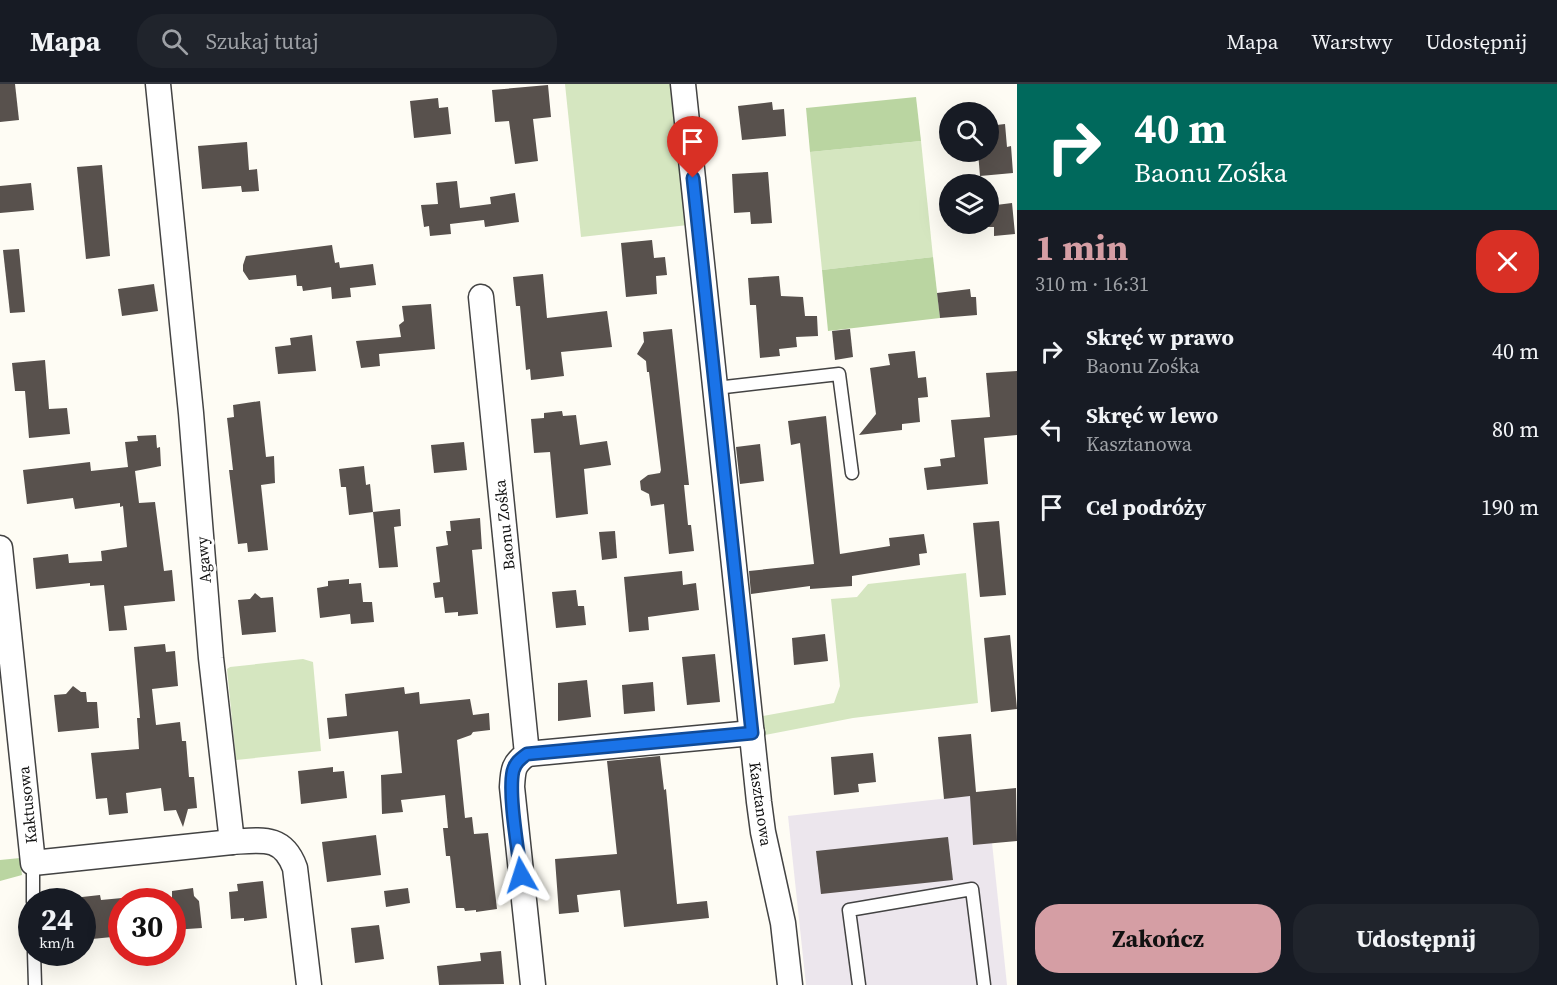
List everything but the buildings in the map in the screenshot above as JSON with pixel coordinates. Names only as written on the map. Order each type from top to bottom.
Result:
[{"type":"street","name":"Agawy","points":[[158,84],[191,413],[210,658],[232,842]]},
{"type":"street","name":"Kasztanowa","points":[[683,84],[763,832],[783,923],[790,985]]},
{"type":"street","name":"Baonu Zośka","points":[[481,297],[527,754]]},
{"type":"street","name":"Kaktusowa","points":[[0,548],[33,863],[232,842]]},
{"type":"street","points":[[533,985],[512,787],[513,771],[518,760],[527,754],[752,733]]},
{"type":"street","points":[[232,842],[273,841],[282,846],[290,855],[295,868],[309,985]]},
{"type":"lane","points":[[716,388],[838,374],[852,473]]},
{"type":"lane","points":[[33,863],[33,888]]},
{"type":"lane","points":[[859,985],[849,909],[972,889],[984,985]]},
{"type":"lane","points":[[34,966],[35,985]]},
{"type":"shaded area","points":[[987,795],[1007,985],[806,985],[788,816]]},
{"type":"green space","points":[[565,84],[674,84],[688,225],[581,237]]},
{"type":"green space","points":[[916,97],[921,141],[810,152],[806,108]]},
{"type":"green space","points":[[921,141],[933,257],[822,270],[810,152]]},
{"type":"green space","points":[[933,257],[940,318],[828,331],[822,270]]},
{"type":"green space","points":[[966,573],[978,703],[853,718],[765,735],[763,716],[834,703],[840,686],[831,599],[857,597],[868,584]]},
{"type":"green space","points":[[303,659],[313,662],[321,751],[236,760],[227,669]]},
{"type":"green space","points":[[20,858],[22,875],[0,881],[0,860]]},
{"type":"route","points":[[521,875],[512,787],[513,771],[518,760],[527,754],[752,733],[693,178]]}]
